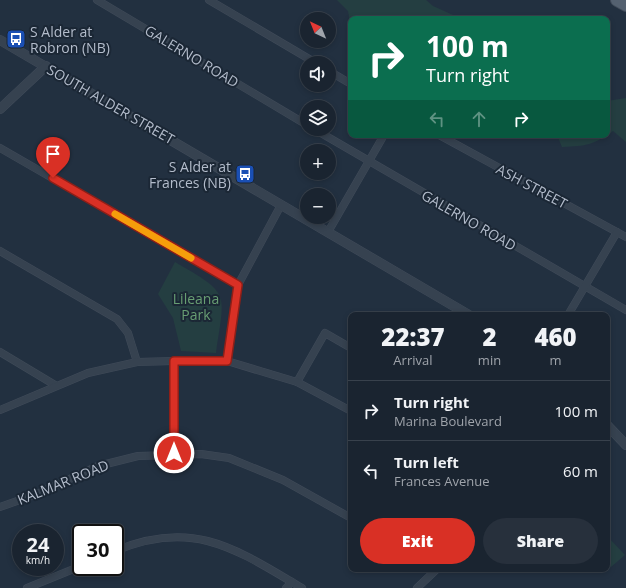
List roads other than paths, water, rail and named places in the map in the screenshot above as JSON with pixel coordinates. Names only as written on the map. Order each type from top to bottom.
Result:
[{"type":"main road","points":[[617,0],[626,5]]},
{"type":"street","name":"GALERNO ROAD","points":[[97,0],[300,121]]},
{"type":"street","points":[[209,0],[304,56]]},
{"type":"street","name":"SOUTH ALDER STREET","points":[[0,40],[464,312]]},
{"type":"street","points":[[0,109],[46,66]]},
{"type":"street","points":[[336,75],[348,82]]},
{"type":"street","name":"GALERNO ROAD","points":[[326,136],[584,288],[626,310]]},
{"type":"street","points":[[328,232],[382,138]]},
{"type":"street","name":"ASH STREET","points":[[445,138],[626,236]]},
{"type":"street","points":[[0,148],[238,285]]},
{"type":"street","points":[[227,361],[238,285],[281,204]]},
{"type":"street","points":[[570,312],[617,232]]},
{"type":"street","points":[[0,251],[117,319],[128,333],[137,362]]},
{"type":"street","points":[[297,382],[325,333],[348,346]]},
{"type":"street","points":[[0,352],[55,385]]},
{"type":"street","points":[[174,361],[174,453]]},
{"type":"street","points":[[0,410],[55,385],[88,373],[137,362],[227,361],[297,382],[348,410]]},
{"type":"street","points":[[610,428],[626,445]]},
{"type":"street","name":"KALMAR ROAD","points":[[0,507],[38,494],[98,466],[138,456],[174,453],[201,454],[229,458],[283,480],[348,516]]},
{"type":"street","points":[[124,548],[161,537],[199,538],[235,549],[302,588]]},
{"type":"street","points":[[27,588],[41,586],[72,570]]},
{"type":"street","points":[[416,588],[435,572]]},
{"type":"street","points":[[286,588],[292,582]]},
{"type":"place","name":"S Alder at Robron (NB)","points":[[16,39]]},
{"type":"place","name":"S Alder at Frances (NB)","points":[[245,174]]},
{"type":"park label","name":"Lileana Park","points":[[196,306]]}]
